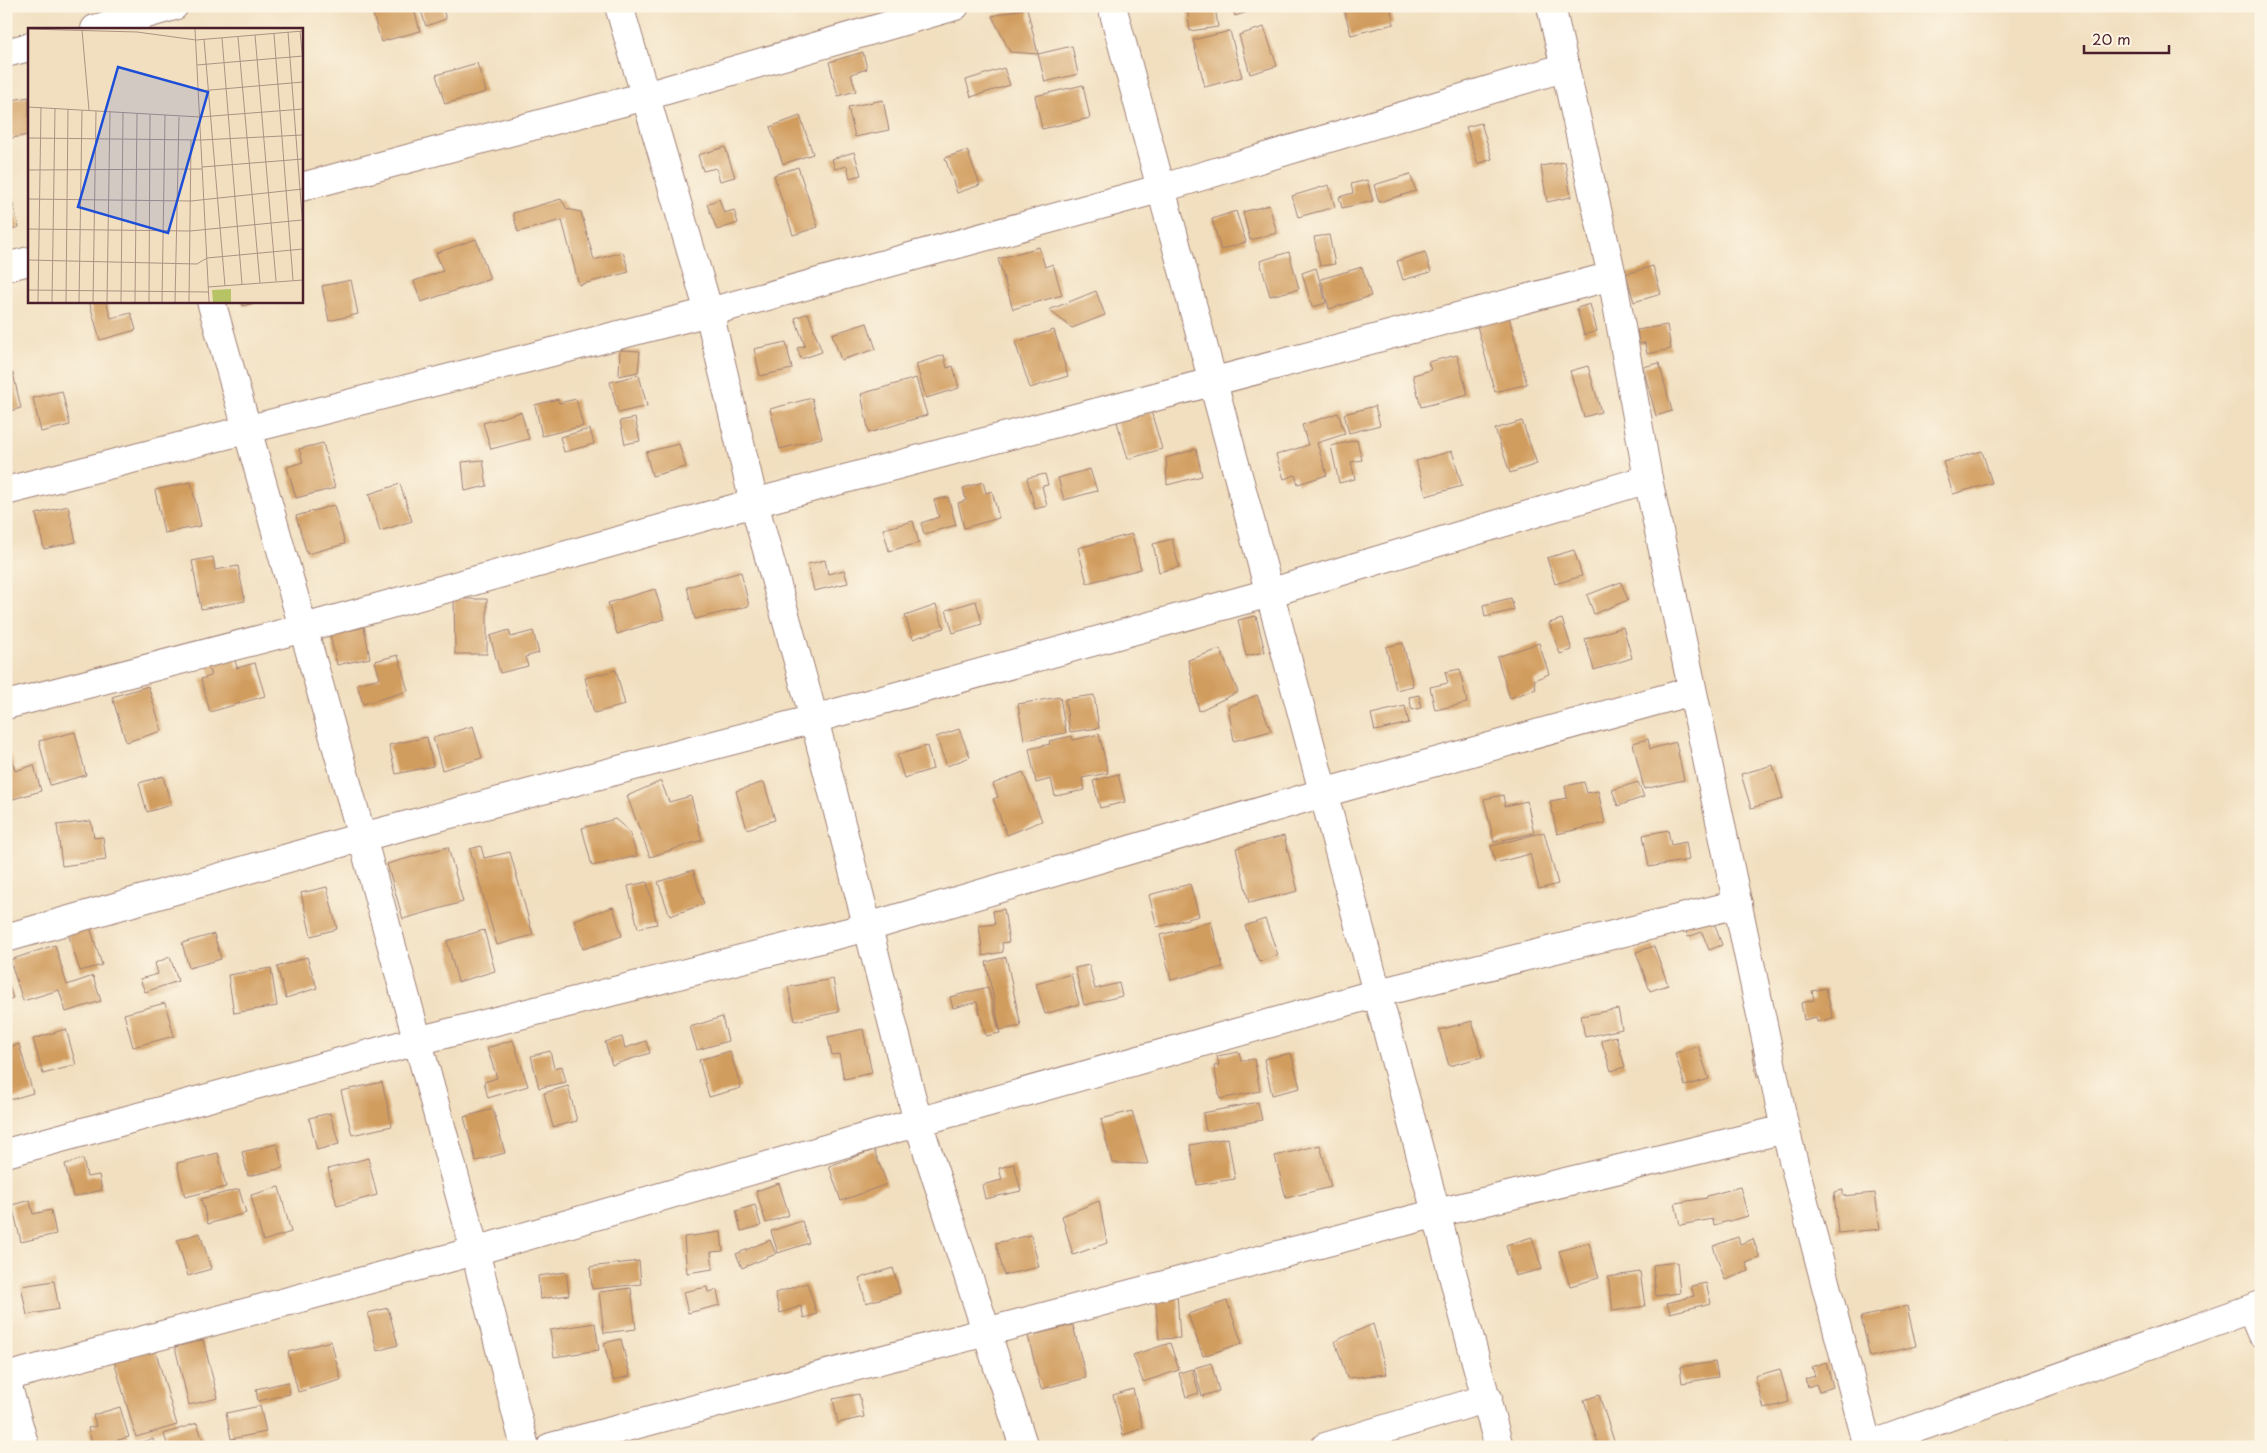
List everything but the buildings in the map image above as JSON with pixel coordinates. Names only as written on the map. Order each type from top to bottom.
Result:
[{"type":"street","points":[[98,28],[174,6]]},
{"type":"street","points":[[619,6],[709,312],[754,503],[814,718],[918,1122],[1024,1447]]},
{"type":"street","points":[[302,187],[646,96],[955,6]]},
{"type":"street","points":[[1112,6],[1159,189],[1488,1398],[1499,1447]]},
{"type":"street","points":[[1551,6],[1612,276],[1648,479],[1786,1129],[1867,1446],[2258,1316]]},
{"type":"street","points":[[6,53],[28,47]]},
{"type":"street","points":[[6,492],[245,429],[709,312],[1159,189],[1566,67]]},
{"type":"street","points":[[6,267],[28,261]]},
{"type":"street","points":[[6,705],[304,628],[754,503],[1212,384],[1612,276]]},
{"type":"street","points":[[210,302],[362,837],[475,1251],[525,1447]]},
{"type":"street","points":[[6,938],[362,837],[814,718],[1269,593],[1648,479]]},
{"type":"street","points":[[6,1153],[417,1041],[868,927],[1323,793],[1692,691]]},
{"type":"street","points":[[26,1447],[6,1379],[475,1251],[918,1122],[1378,993],[1738,904]]},
{"type":"street","points":[[551,1447],[987,1334],[1437,1213],[1786,1129]]},
{"type":"street","points":[[1325,1447],[1488,1398]]}]
